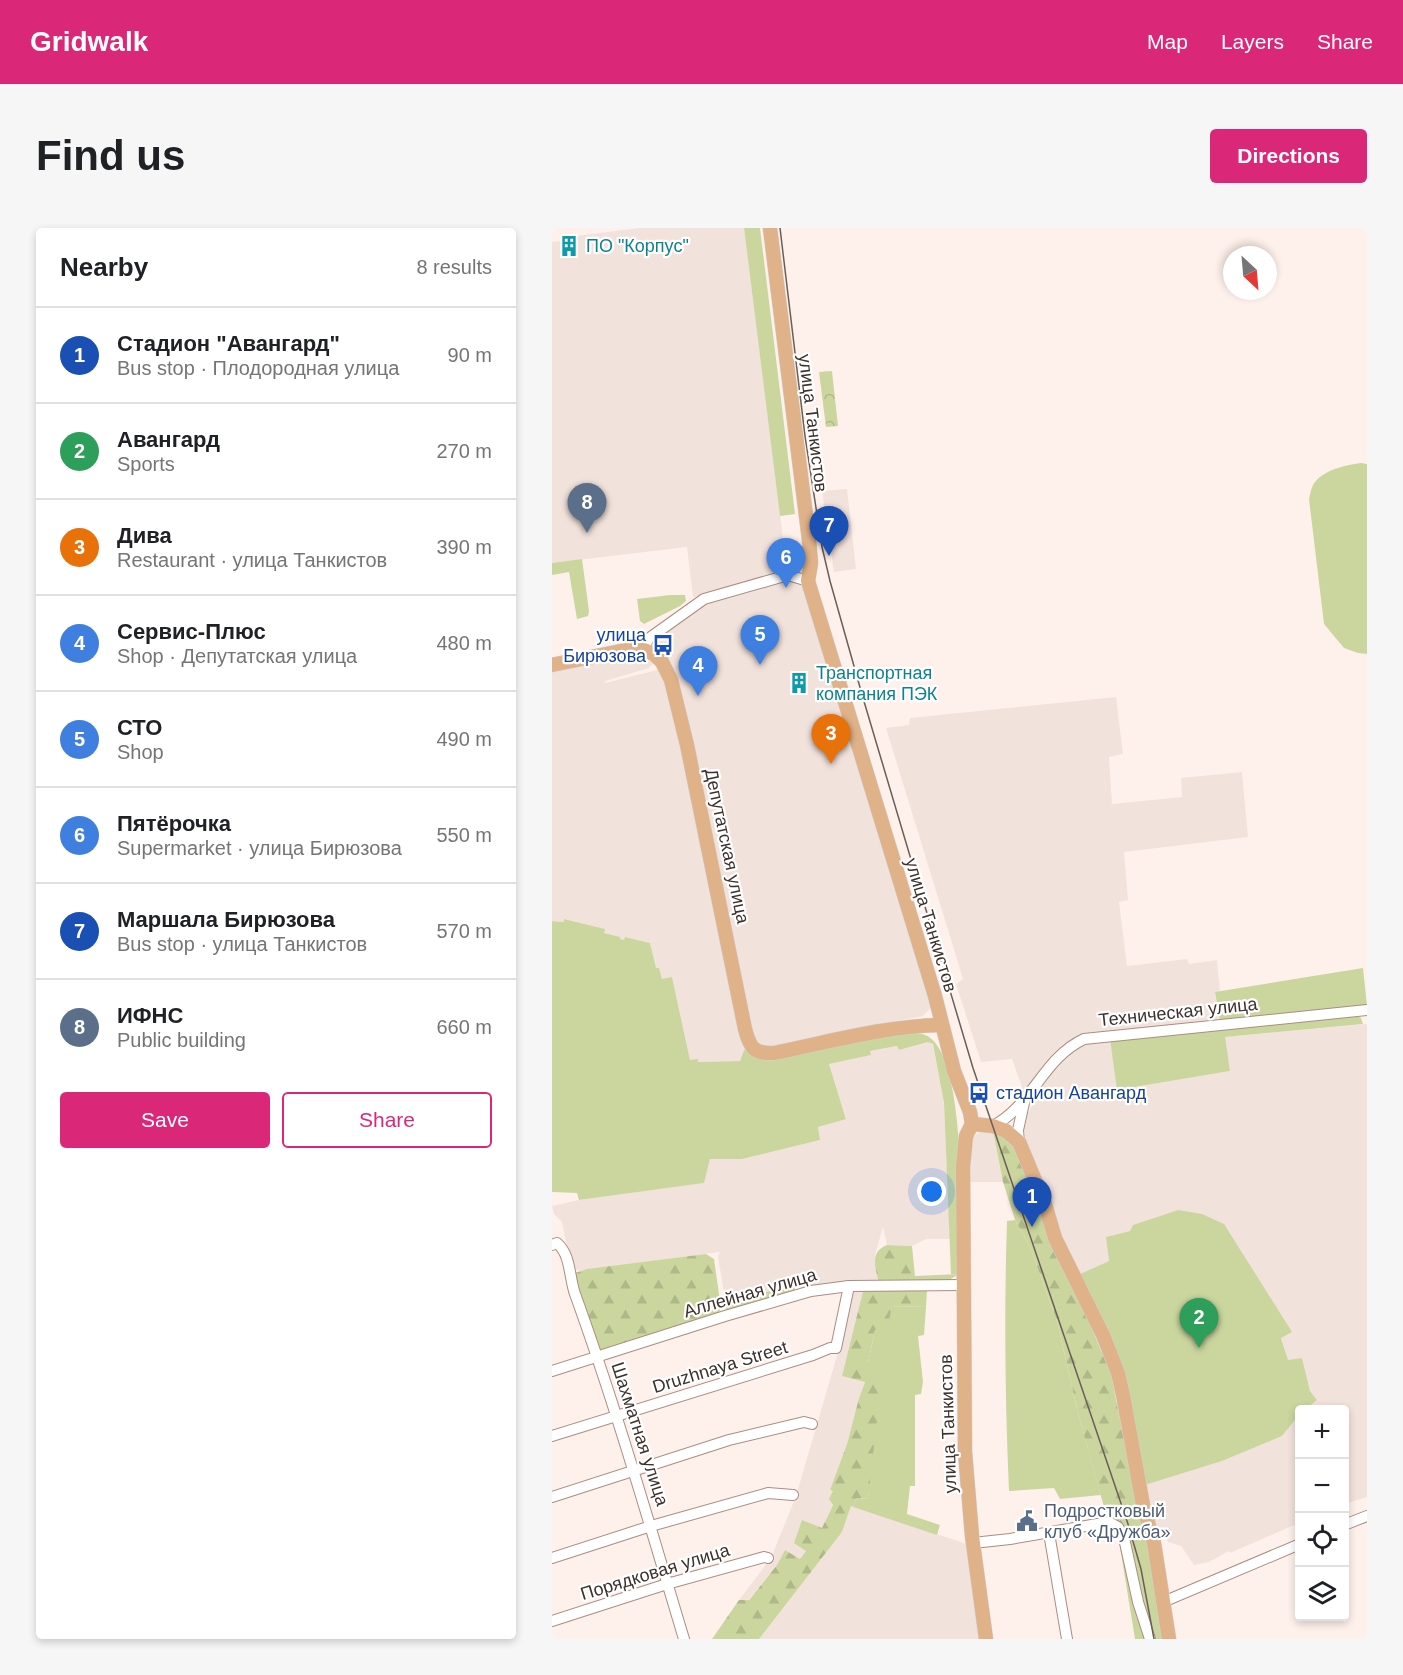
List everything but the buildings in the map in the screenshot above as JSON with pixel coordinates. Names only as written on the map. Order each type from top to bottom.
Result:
[{"type":"main road","name":"улица Танкистов","points":[[770,228],[812,563],[808,581],[972,1124],[966,1136],[963,1167],[965,1452],[973,1543],[986,1639]]},
{"type":"main road","points":[[552,665],[631,649],[644,650]]},
{"type":"main road","name":"Депутатская улица","points":[[644,650],[654,654],[662,662],[671,680],[687,745],[748,1040],[762,1054],[888,1029],[941,1025]]},
{"type":"main road","points":[[972,1124],[993,1126],[1006,1131],[1019,1142],[1045,1204],[1055,1238],[1090,1306],[1118,1373],[1143,1505],[1154,1543],[1169,1639]]},
{"type":"street","points":[[644,650],[648,639],[704,599],[788,575],[808,581]]},
{"type":"street","name":"Техническая улица","points":[[993,1126],[1006,1119],[1027,1097],[1054,1060],[1084,1039],[1367,1010]]},
{"type":"street","points":[[1019,1142],[1017,1130],[1027,1097]]},
{"type":"street","name":"Шахматная улица","points":[[555,1244],[564,1250],[572,1284],[598,1358],[684,1639]]},
{"type":"street","name":"Аллейная улица","points":[[552,1371],[800,1293],[849,1286],[964,1285]]},
{"type":"street","name":"Druzhnaya Street","points":[[552,1436],[836,1348],[849,1286]]},
{"type":"street","points":[[552,1497],[729,1440],[804,1422],[813,1424]]},
{"type":"street","points":[[552,1558],[651,1526],[768,1493],[793,1495]]},
{"type":"street","points":[[1349,1524],[1367,1516]]},
{"type":"street","points":[[973,1543],[1049,1533],[1108,1522],[1118,1527],[1124,1538],[1138,1602],[1150,1639]]},
{"type":"street","points":[[1049,1533],[1067,1639]]},
{"type":"street","points":[[1163,1602],[1295,1546]]},
{"type":"street","name":"Порядковая улица","points":[[552,1621],[667,1584],[764,1557],[768,1558]]},
{"type":"shaded area","points":[[639,228],[744,228],[787,570],[703,596],[693,597],[687,547],[552,563],[552,242],[576,239],[576,236]]},
{"type":"shaded area","points":[[847,489],[856,569],[834,572],[822,491]]},
{"type":"shaded area","points":[[783,579],[797,581],[805,589],[931,998],[931,1008],[923,1016],[769,1047],[759,1045],[753,1036],[676,674],[663,651],[654,642],[697,606]]},
{"type":"shaded area","points":[[632,653],[643,654],[654,662],[649,668],[605,681],[605,683],[661,669],[668,689],[747,1048],[740,1061],[698,1062],[690,1060],[672,977],[662,979],[656,969],[650,943],[625,937],[624,940],[619,939],[619,937],[604,933],[604,929],[565,919],[564,922],[552,921],[552,669]]},
{"type":"shaded area","points":[[1116,697],[1123,754],[1109,757],[1112,804],[1182,797],[1181,778],[1242,772],[1248,837],[1124,852],[1128,900],[1119,902],[1127,966],[1187,959],[1189,964],[1217,960],[1220,991],[1215,993],[1220,1021],[1073,1040],[1052,1056],[1024,1093],[1012,1059],[981,1062],[956,984],[963,979],[886,728],[909,725],[910,718]]},
{"type":"shaded area","points":[[1367,1024],[1367,1497],[1349,1503],[1349,1405],[1311,1405],[1317,1400],[1310,1391],[1302,1358],[1288,1361],[1281,1337],[1291,1332],[1178,1210],[1134,1225],[1130,1231],[1107,1237],[1109,1261],[1080,1274],[1060,1239],[1027,1147],[1023,1123],[1042,1086],[1057,1063],[1084,1043],[1110,1039],[1118,1090],[1230,1071],[1224,1037]]},
{"type":"shaded area","points":[[928,1042],[933,1045],[944,1103],[950,1239],[926,1239],[912,1246],[887,1245],[883,1227],[875,1255],[878,1280],[803,1289],[794,1284],[729,1303],[725,1299],[718,1257],[720,1252],[579,1271],[571,1268],[562,1222],[554,1214],[552,1206],[579,1200],[703,1183],[710,1159],[742,1159],[820,1140],[818,1127],[846,1118],[829,1064],[870,1055],[870,1051],[898,1046],[899,1050]]},
{"type":"shaded area","points":[[993,1131],[1003,1182],[967,1182],[970,1145],[973,1138],[978,1133]]},
{"type":"shaded area","points":[[855,1291],[863,1291],[842,1376],[865,1382],[847,1444],[830,1490],[833,1491],[833,1504],[822,1528],[802,1521],[806,1551],[800,1559],[785,1550],[777,1565],[748,1600],[739,1600],[771,1558],[796,1496],[836,1359],[852,1294]]},
{"type":"shaded area","points":[[1295,1420],[1295,1525],[1230,1553],[1229,1551],[1209,1562],[1194,1565],[1181,1546],[1168,1542],[1165,1536],[1159,1535],[1145,1485],[1222,1461],[1282,1436]]},
{"type":"shaded area","points":[[851,1506],[970,1545],[983,1639],[759,1639],[842,1532]]},
{"type":"green space","points":[[744,228],[760,228],[795,514],[780,516]]},
{"type":"green space","points":[[832,371],[838,426],[826,427],[819,372]]},
{"type":"green space","points":[[1367,464],[1367,654],[1344,648],[1324,624],[1309,499],[1313,485],[1322,476],[1341,467]]},
{"type":"green space","points":[[582,559],[589,611],[588,616],[577,619],[569,572],[552,575],[552,563]]},
{"type":"green space","points":[[685,595],[686,601],[644,624],[640,621],[637,599]]},
{"type":"green space","points":[[564,919],[605,929],[604,933],[620,937],[620,939],[624,940],[625,937],[650,943],[656,968],[659,968],[662,979],[672,977],[690,1060],[698,1059],[698,1062],[740,1061],[747,1048],[755,1057],[769,1060],[898,1033],[922,1034],[937,1045],[948,1069],[959,1141],[961,1270],[959,1274],[951,1274],[944,1103],[933,1044],[928,1042],[899,1050],[897,1046],[870,1051],[871,1055],[829,1064],[846,1119],[818,1127],[820,1140],[742,1159],[710,1159],[704,1183],[579,1200],[577,1193],[552,1192],[552,921],[564,922]]},
{"type":"green space","points":[[1363,968],[1367,1006],[1220,1021],[1215,992]]},
{"type":"green space","points":[[1357,1015],[1363,1024],[1225,1037],[1230,1071],[1117,1090],[1110,1039]]},
{"type":"green space","points":[[993,1131],[1005,1136],[1027,1170],[1043,1222],[1085,1306],[1111,1374],[1137,1505],[1122,1511],[1138,1565],[1119,1541],[1118,1531],[1109,1525],[1078,1413],[1057,1321],[1030,1247],[1015,1220],[1003,1182]]},
{"type":"green space","points":[[1178,1210],[1202,1214],[1224,1224],[1292,1332],[1281,1338],[1288,1360],[1302,1358],[1310,1391],[1317,1400],[1311,1405],[1295,1405],[1295,1420],[1282,1436],[1222,1461],[1145,1485],[1080,1274],[1109,1261],[1106,1237],[1130,1231],[1133,1225]]},
{"type":"green space","points":[[1015,1220],[1030,1247],[1057,1321],[1078,1413],[1101,1495],[1060,1499],[1054,1488],[1009,1491],[1005,1356],[1006,1255],[1007,1221]]},
{"type":"green space","points":[[887,1245],[912,1246],[915,1276],[959,1274],[949,1280],[878,1280],[876,1255]]},
{"type":"green space","points":[[706,1254],[714,1259],[721,1308],[718,1314],[602,1351],[598,1349],[574,1276],[575,1273],[587,1269]]},
{"type":"green space","points":[[794,1284],[795,1290],[731,1311],[726,1310],[725,1307],[729,1303]]},
{"type":"green space","points":[[927,1290],[926,1307],[892,1306],[888,1325],[875,1330],[868,1363],[876,1368],[881,1384],[868,1499],[857,1498],[853,1507],[851,1506],[842,1532],[759,1639],[712,1639],[739,1600],[749,1600],[777,1565],[785,1550],[800,1559],[806,1551],[794,1543],[802,1520],[822,1528],[833,1505],[829,1499],[833,1491],[830,1490],[847,1444],[865,1382],[842,1376],[863,1291]]},
{"type":"green space","points":[[891,1306],[926,1307],[924,1335],[918,1336],[923,1382],[921,1394],[915,1395],[915,1486],[910,1486],[907,1514],[940,1525],[937,1535],[853,1507],[857,1498],[868,1499],[870,1471],[868,1363],[875,1330]]},
{"type":"green space","points":[[1137,1505],[1150,1553],[1164,1639],[1135,1639],[1119,1541],[1137,1564],[1122,1511]]},
{"type":"tram line","points":[[780,228],[805,436],[822,547],[830,581],[973,1068],[1128,1524],[1141,1569],[1154,1639]]},
{"type":"place","name":"ПО \"Корпус\"","points":[[569,246]]},
{"type":"place","name":"ИФНС","points":[[587,533]]},
{"type":"place","name":"Маршала Бирюзова","points":[[829,556]]},
{"type":"place","name":"Пятёрочка","points":[[786,588]]},
{"type":"place","name":"улица Бирюзова","points":[[663,645]]},
{"type":"place","name":"СТО","points":[[760,665]]},
{"type":"place","name":"Транспортная компания ПЭК","points":[[799,683]]},
{"type":"place","name":"Сервис-Плюс","points":[[698,696]]},
{"type":"place","name":"Дива","points":[[831,764]]},
{"type":"place","name":"стадион Авангард","points":[[979,1093]]},
{"type":"place","name":"Стадион \"Авангард\"","points":[[1032,1227]]},
{"type":"place","name":"Авангард","points":[[1199,1348]]},
{"type":"place","name":"Подростковый клуб «Дружба»","points":[[1027,1521]]}]
